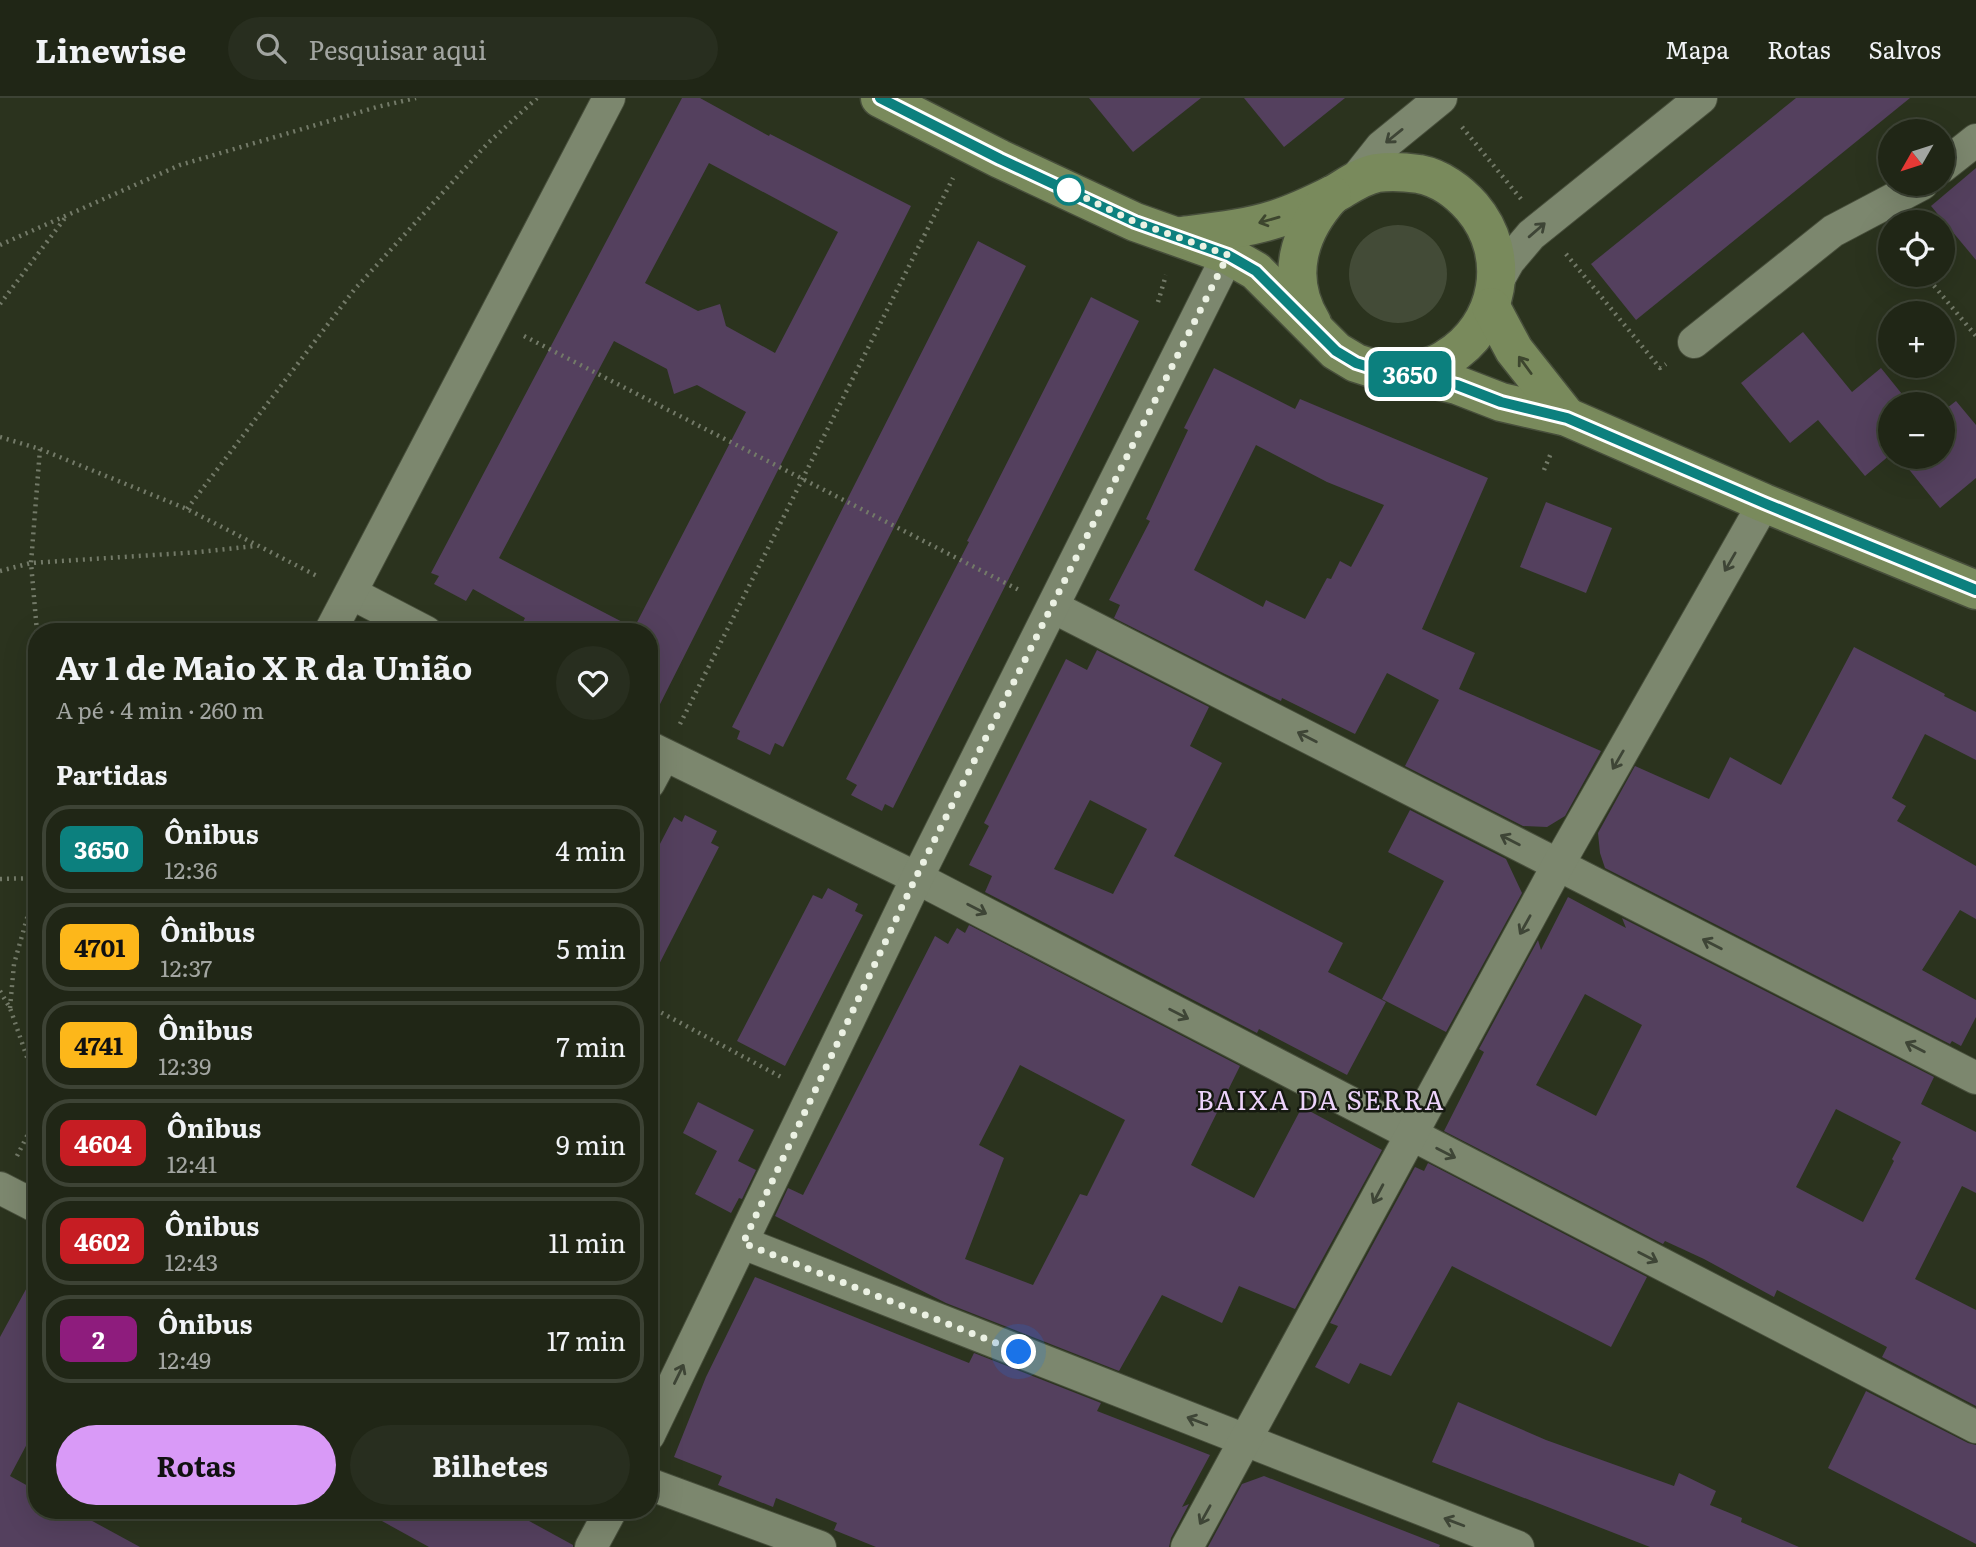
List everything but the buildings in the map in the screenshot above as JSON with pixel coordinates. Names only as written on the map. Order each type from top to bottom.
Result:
[{"type":"main road","points":[[880,98],[1000,159],[1135,222],[1228,255],[1256,271],[1336,351],[1356,363],[1378,370],[1402,372],[1457,385],[1501,402],[1567,418],[1976,590]]},
{"type":"main road","points":[[1176,237],[1223,231],[1276,219],[1376,173],[1423,175],[1446,184],[1465,198],[1480,216],[1491,237],[1497,260],[1494,295],[1473,337],[1446,359],[1425,368],[1402,372]]},
{"type":"main road","points":[[1319,335],[1306,312],[1298,287],[1297,261],[1303,236],[1315,213],[1343,188]]},
{"type":"main road","points":[[1494,295],[1514,350],[1567,418]]},
{"type":"street","points":[[335,623],[609,98]]},
{"type":"street","points":[[1343,188],[1381,147],[1441,98]]},
{"type":"street","points":[[1494,295],[1509,261],[1531,235],[1701,98]]},
{"type":"street","points":[[1955,157],[1976,140]]},
{"type":"street","points":[[1694,342],[1833,231],[1899,196]]},
{"type":"street","points":[[658,1417],[916,877],[1228,255]]},
{"type":"street","points":[[1187,1547],[1558,865],[1764,503]]},
{"type":"street","points":[[351,593],[409,623]]},
{"type":"street","points":[[1053,607],[1976,1078]]},
{"type":"street","points":[[658,751],[916,877],[1976,1427]]},
{"type":"street","points":[[0,1188],[28,1202]]},
{"type":"street","points":[[743,1243],[1518,1547]]},
{"type":"street","points":[[658,1487],[820,1547]]},
{"type":"street","points":[[591,1547],[606,1519]]},
{"type":"path","points":[[0,245],[180,165],[416,98]]},
{"type":"path","points":[[187,509],[354,290],[488,143],[537,98]]},
{"type":"path","points":[[658,749],[802,479],[970,142]]},
{"type":"path","points":[[0,304],[67,215]]},
{"type":"path","points":[[1935,287],[1976,336]]},
{"type":"path","points":[[493,320],[1053,607]]},
{"type":"path","points":[[0,437],[40,449],[187,509],[351,593]]},
{"type":"path","points":[[36,623],[32,563],[40,449]]},
{"type":"path","points":[[0,571],[32,563],[200,552],[256,545]]},
{"type":"path","points":[[0,879],[28,880]]},
{"type":"path","points":[[10,1008],[14,964],[28,913]]},
{"type":"path","points":[[0,991],[10,1008],[28,1060]]},
{"type":"path","points":[[658,1011],[814,1094]]},
{"type":"path","points":[[0,1188],[28,1134]]},
{"type":"green space","points":[[1398,225],[1417,229],[1433,239],[1443,255],[1447,274],[1443,293],[1433,309],[1417,319],[1398,323],[1379,319],[1363,309],[1353,293],[1349,274],[1353,255],[1363,239],[1379,229]]},
{"type":"bus line","name":"3650","points":[[880,98],[1000,159],[1135,222],[1228,255],[1256,271],[1336,351],[1356,363],[1378,370],[1402,372],[1457,385],[1501,402],[1567,418],[1976,590]]},
{"type":"district","name":"BAIXA DA SERRA","points":[[1321,1098]]},
{"type":"route","points":[[1019,1352],[743,1243],[916,877],[1228,255],[1135,222],[1069,190]]}]
